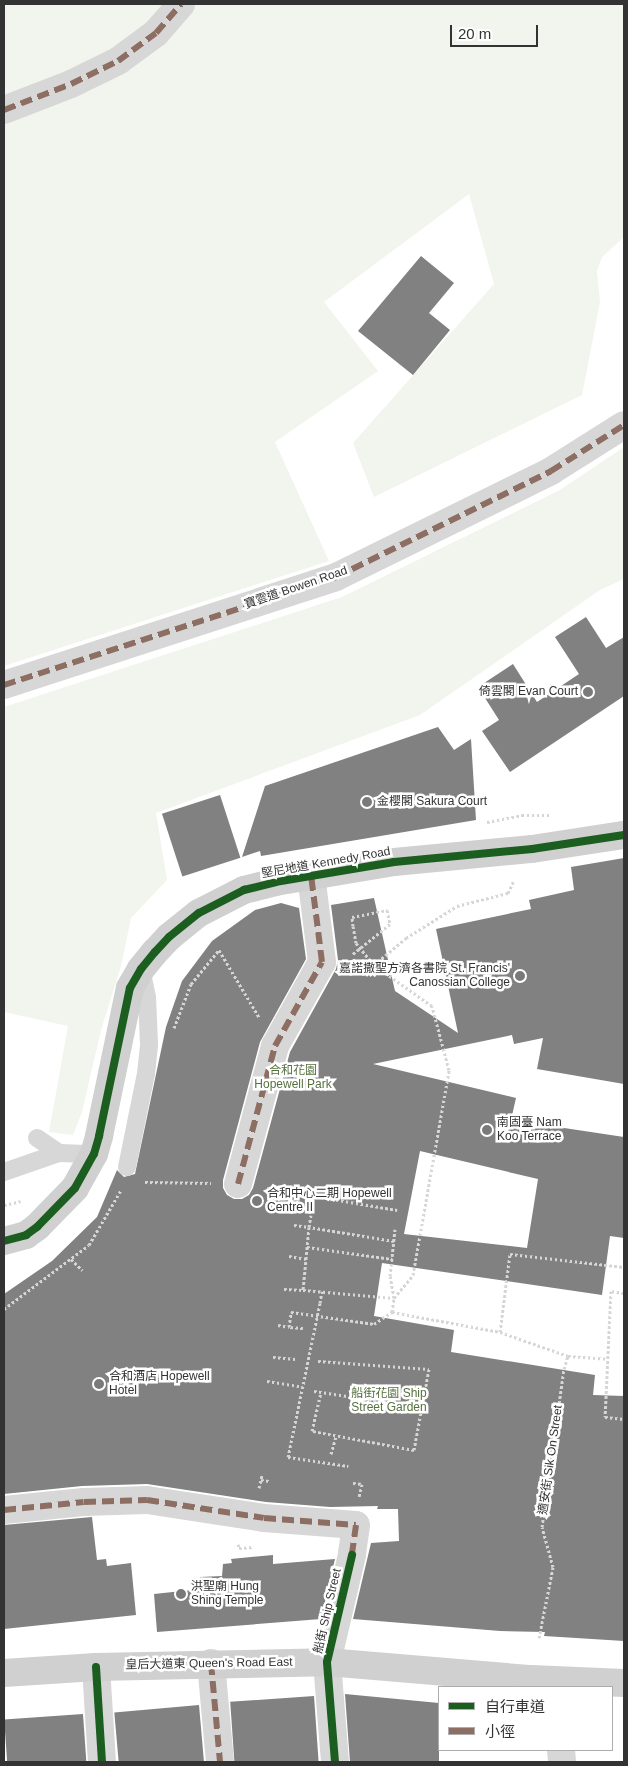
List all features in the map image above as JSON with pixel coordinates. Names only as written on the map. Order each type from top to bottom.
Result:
[{"type":"street","points":[[4,110],[71,84],[118,61],[156,33],[171,18],[181,4]]},
{"type":"street","name":"寶雲道 Bowen Road","points":[[4,684],[336,577],[551,471],[624,424]]},
{"type":"street","name":"堅尼地道 Kennedy Road","points":[[8,1238],[37,1227],[59,1207],[75,1188],[94,1154],[127,998],[140,969],[169,937],[199,913],[244,890],[311,875],[434,857],[532,850],[624,835]]},
{"type":"street","points":[[238,1184],[275,1046],[322,962],[311,875]]},
{"type":"street","name":"船街 Ship Street","points":[[4,1510],[84,1502],[147,1500],[242,1515],[356,1525],[352,1555],[327,1662],[335,1762]]},
{"type":"street","name":"皇后大道東 Queen's Road East","points":[[4,1673],[96,1667],[211,1663],[327,1662],[556,1684],[624,1683]]},
{"type":"street","points":[[211,1663],[220,1762]]},
{"type":"street","points":[[96,1667],[102,1762]]},
{"type":"lane","points":[[126,1175],[146,1074],[149,1044],[147,997],[140,969]]},
{"type":"lane","points":[[37,1138],[58,1153]]},
{"type":"lane","points":[[4,1172],[58,1153],[94,1154]]},
{"type":"path","points":[[486,822],[522,815],[554,815]]},
{"type":"path","points":[[374,965],[406,938],[457,906],[508,893]]},
{"type":"path","points":[[353,954],[390,924],[387,910],[352,917],[356,944],[374,965],[432,1006],[449,1070],[413,1276],[394,1298]]},
{"type":"path","points":[[173,1030],[191,984],[220,950],[275,1046]]},
{"type":"path","points":[[4,1309],[89,1245],[126,1175]]},
{"type":"path","points":[[140,1182],[238,1184],[397,1210]]},
{"type":"path","points":[[4,1205],[24,1200]]},
{"type":"path","points":[[303,1290],[311,1215]]},
{"type":"path","points":[[294,1225],[394,1241]]},
{"type":"path","points":[[392,1312],[394,1298],[390,1276],[395,1229]]},
{"type":"path","points":[[307,1246],[392,1259]]},
{"type":"path","points":[[500,1332],[510,1254],[624,1267]]},
{"type":"path","points":[[289,1256],[306,1259]]},
{"type":"path","points":[[71,1258],[82,1270]]},
{"type":"path","points":[[284,1289],[394,1298]]},
{"type":"path","points":[[322,1291],[288,1457],[348,1466]]},
{"type":"path","points":[[624,1293],[611,1291],[605,1418],[624,1419]]},
{"type":"path","points":[[289,1327],[291,1312],[374,1324],[392,1312],[500,1332],[568,1356],[607,1359]]},
{"type":"path","points":[[278,1325],[303,1328]]},
{"type":"path","points":[[273,1357],[298,1359]]},
{"type":"path","points":[[318,1361],[429,1369],[420,1407],[414,1450],[336,1437],[312,1431],[321,1393]]},
{"type":"path","points":[[267,1381],[303,1387]]},
{"type":"path","points":[[314,1391],[420,1407]]},
{"type":"path","points":[[331,1454],[336,1437]]},
{"type":"path","points":[[261,1480],[269,1481]]},
{"type":"path","points":[[353,1483],[362,1484],[359,1501]]},
{"type":"shaded area","points":[[5,4],[624,4],[624,237],[602,257],[597,271],[600,302],[582,395],[374,497],[353,443],[494,284],[469,194],[324,302],[378,371],[275,442],[329,561],[4,666]]},
{"type":"shaded area","points":[[624,447],[624,579],[600,590],[420,715],[156,813],[167,880],[131,918],[121,966],[101,1030],[82,1112],[73,1135],[49,1132],[68,1026],[4,1012],[4,707],[342,597],[560,490]]},
{"type":"building","points":[[421,256],[454,283],[429,313],[450,330],[413,375],[358,331]]},
{"type":"building","name":"倚雲閣 Evan Court","points":[[586,617],[606,648],[624,637],[624,696],[510,772],[482,731],[499,720],[478,687],[513,664],[537,702],[579,674],[555,637]]},
{"type":"building","name":"金櫻閣 Sakura Court","points":[[438,727],[454,750],[471,739],[476,820],[261,856],[260,851],[242,857],[265,786]]},
{"type":"building","points":[[220,795],[240,858],[182,877],[162,814]]},
{"type":"building","points":[[624,858],[624,1084],[537,1069],[543,1038],[514,1044],[512,1035],[373,1064],[516,1098],[511,1120],[624,1137],[624,1238],[610,1236],[602,1295],[382,1263],[374,1316],[454,1330],[451,1352],[595,1375],[593,1395],[624,1396],[624,1641],[544,1636],[545,1632],[500,1631],[353,1619],[371,1543],[399,1541],[398,1509],[377,1509],[378,1506],[330,1507],[266,1502],[147,1484],[82,1486],[4,1494],[4,1294],[52,1261],[97,1217],[117,1170],[124,1177],[135,1174],[166,1027],[182,981],[212,941],[255,910],[281,903],[299,908],[306,959],[260,1042],[223,1180],[223,1188],[227,1195],[234,1199],[242,1199],[249,1195],[253,1188],[290,1052],[336,969],[338,960],[331,905],[374,898],[395,991],[458,1033],[436,929],[531,909],[529,900],[574,890],[571,867]],"holes":[[[420,1151],[538,1179],[527,1248],[404,1234]]]},
{"type":"building","points":[[92,1517],[97,1560],[106,1559],[107,1566],[131,1563],[136,1615],[4,1629],[4,1525]]},
{"type":"building","points":[[273,1555],[273,1564],[335,1559],[321,1619],[157,1632],[154,1594],[201,1589],[200,1577],[222,1576],[223,1564],[232,1563],[231,1559]]},
{"type":"building","points":[[345,1694],[438,1703],[439,1762],[350,1762]]},
{"type":"building","points":[[314,1696],[319,1762],[234,1762],[230,1702]]},
{"type":"building","points":[[199,1705],[204,1762],[119,1762],[114,1712]]},
{"type":"building","points":[[83,1714],[86,1762],[7,1762],[4,1720]]},
{"type":"marked path","points":[[4,110],[71,84],[118,61],[156,33],[181,4]]},
{"type":"marked path","points":[[4,685],[336,577],[551,471],[624,425]]},
{"type":"marked path","points":[[238,1184],[275,1046],[322,962],[311,875]]},
{"type":"marked path","points":[[4,1510],[84,1502],[147,1500],[264,1518],[356,1525],[352,1555]]},
{"type":"marked path","points":[[211,1663],[220,1762]]},
{"type":"cycle path","points":[[4,1241],[26,1235],[37,1227],[75,1188],[94,1154],[99,1136],[130,988],[141,969],[155,952],[169,937],[199,913],[244,890],[275,882],[394,862],[532,849],[624,835]]},
{"type":"cycle path","points":[[335,1762],[327,1662],[352,1555]]},
{"type":"cycle path","points":[[96,1667],[102,1762]]},
{"type":"place","name":"倚雲閣 Evan Court","points":[[588,692]]},
{"type":"place","name":"金櫻閣 Sakura Court","points":[[367,802]]},
{"type":"place","name":"嘉諾撒聖方濟各書院 St. Francis' Canossian College","points":[[520,976]]},
{"type":"place","name":"南固臺 Nam Koo Terrace","points":[[487,1130]]},
{"type":"place","name":"合和中心二期 Hopewell Centre II","points":[[257,1201]]},
{"type":"place","name":"合和酒店 Hopewell Hotel","points":[[99,1384]]},
{"type":"place","name":"洪聖廟 Hung Shing Temple","points":[[181,1594]]},
{"type":"park label","name":"合和花園 Hopewell Park","points":[[293,1078]]},
{"type":"park label","name":"船街花園 Ship Street Garden","points":[[389,1401]]}]
